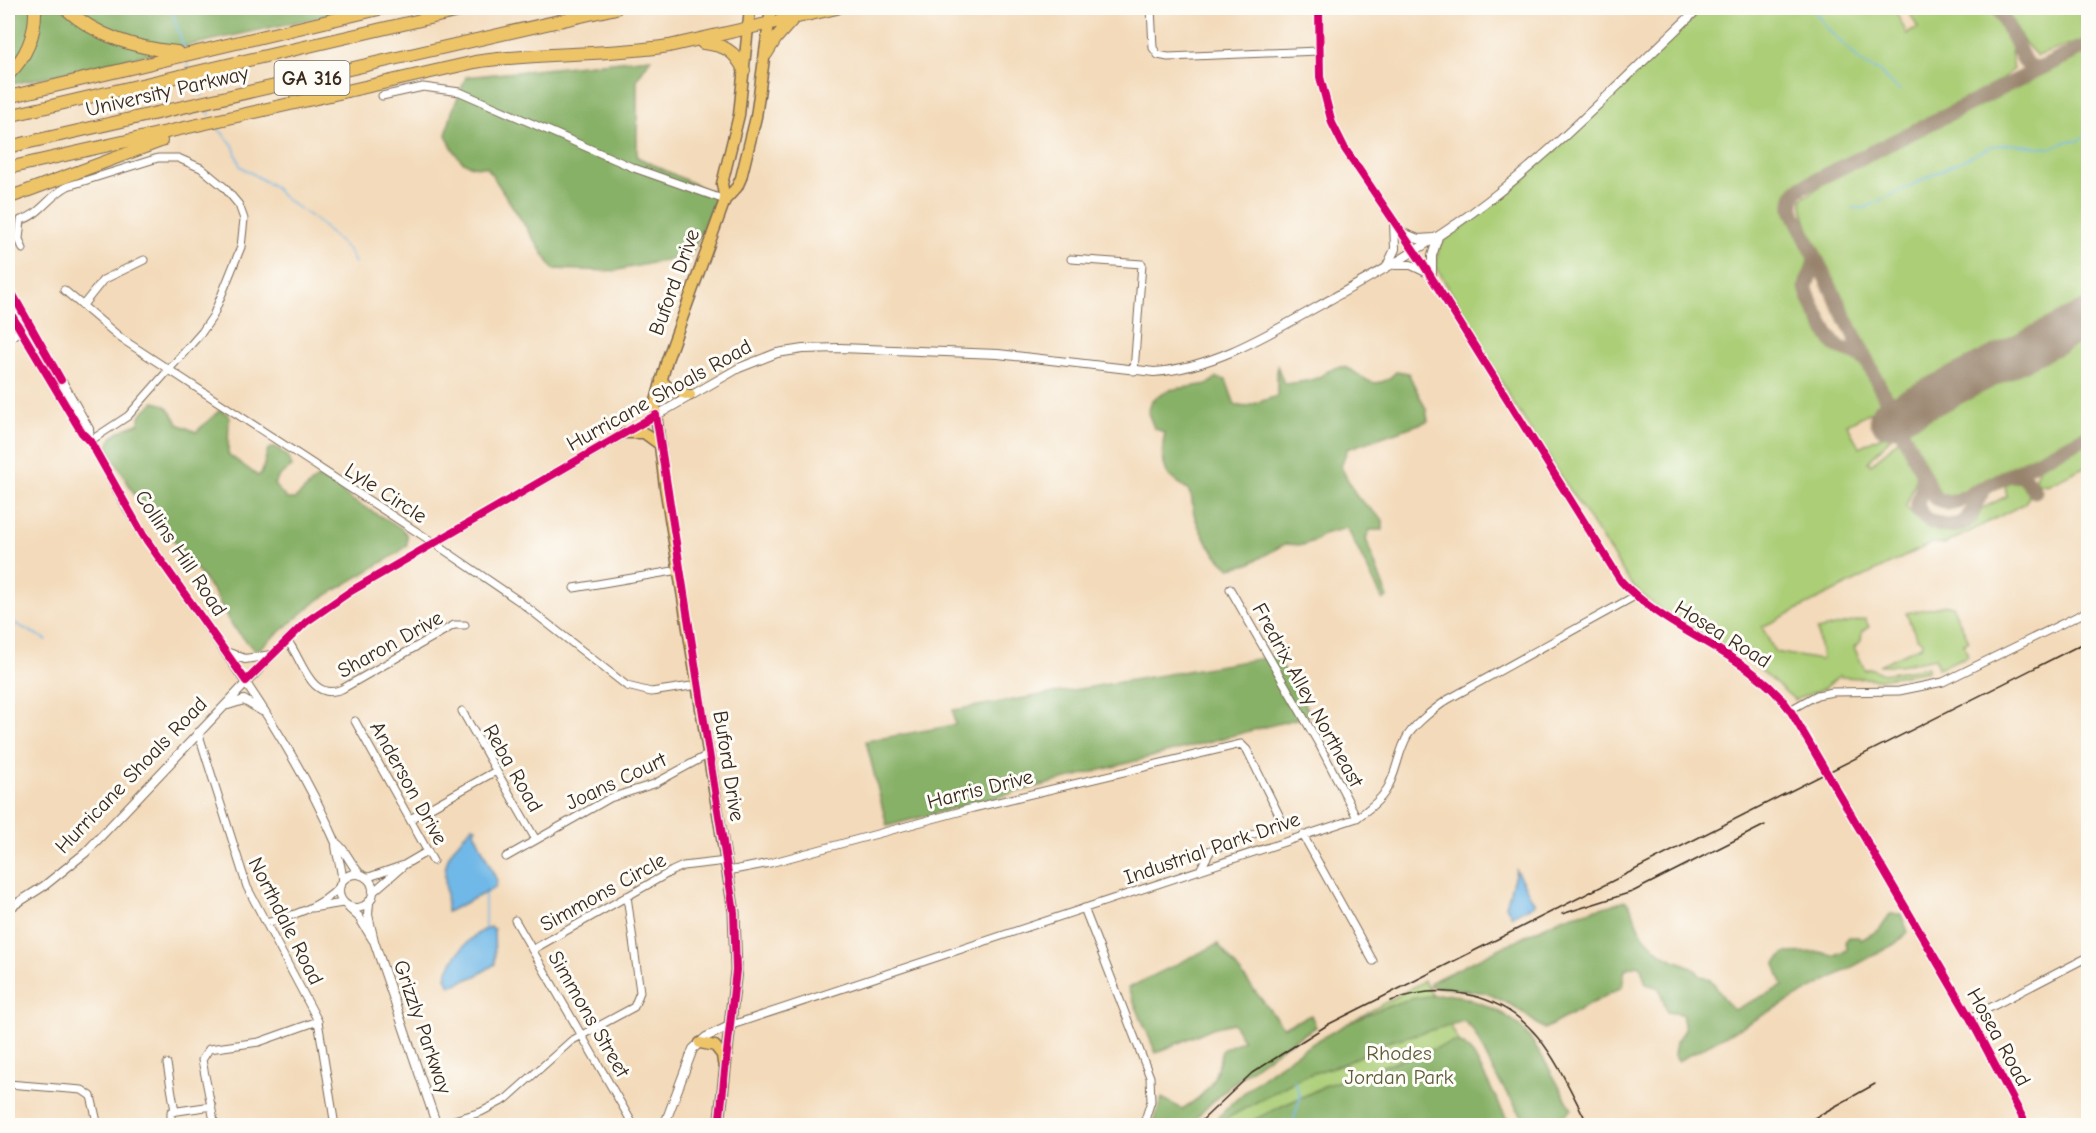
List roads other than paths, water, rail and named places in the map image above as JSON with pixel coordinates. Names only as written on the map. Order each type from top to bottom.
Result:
[{"type":"highway","points":[[8,75],[27,48],[34,26],[35,8]]},
{"type":"highway","points":[[65,8],[86,25],[112,39],[142,47],[187,53]]},
{"type":"highway","points":[[8,98],[187,53],[383,8]]},
{"type":"highway","name":"University Parkway","points":[[8,116],[472,8]]},
{"type":"highway","name":"University Parkway","points":[[8,147],[616,8]]},
{"type":"highway","name":"Buford Drive","points":[[725,200],[722,184],[739,115],[750,8]]},
{"type":"highway","name":"Buford Drive","points":[[718,1125],[736,970],[734,912],[656,415],[660,380],[725,200],[737,187],[748,152],[766,54],[771,8]]},
{"type":"highway","points":[[8,168],[490,60],[643,50],[693,42],[837,8]]},
{"type":"highway","points":[[766,54],[780,33],[793,20]]},
{"type":"highway","points":[[693,42],[718,45],[730,50],[744,70]]},
{"type":"highway","points":[[8,198],[118,155],[222,121]]},
{"type":"highway","points":[[660,380],[671,390],[690,395]]},
{"type":"highway","points":[[624,432],[644,433],[659,444]]},
{"type":"highway","points":[[700,1043],[708,1042],[717,1047],[722,1055],[724,1072]]},
{"type":"street","points":[[1151,8],[1153,48],[1158,55],[1168,57],[1319,51]]},
{"type":"street","name":"Hosea Road","points":[[1319,8],[1320,77],[1332,123],[1345,149],[1431,276],[1595,541],[1635,596],[1664,618],[1749,667],[1767,682],[1790,710],[1970,1018],[2027,1125]]},
{"type":"street","name":"Hurricane Shoals Road","points":[[8,909],[44,886],[85,854],[246,681],[306,622],[351,591],[624,432],[739,368],[777,353],[803,349],[855,348],[999,354],[1134,371],[1173,371],[1209,362],[1292,321],[1388,267],[1437,236],[1533,164],[1699,8]]},
{"type":"street","points":[[382,96],[423,87],[460,92],[634,168],[725,200]]},
{"type":"street","points":[[23,249],[19,239],[21,220],[31,218],[61,189],[158,158],[172,157],[193,163],[224,187],[236,199],[242,212],[245,224],[243,241],[213,316],[169,371],[128,416],[90,441]]},
{"type":"street","points":[[1394,220],[1395,249],[1388,267],[1411,265],[1431,276],[1431,256],[1437,236],[1418,239],[1402,233]]},
{"type":"street","points":[[1071,259],[1142,264],[1134,371]]},
{"type":"street","points":[[83,305],[103,280],[144,260]]},
{"type":"street","name":"Collins Hill Road","points":[[8,286],[89,429],[90,441]]},
{"type":"street","name":"Lyle Circle","points":[[64,290],[122,339],[519,601],[627,686],[651,692],[698,685]]},
{"type":"street","name":"Collins Hill Road","points":[[8,309],[82,433],[90,441],[143,535],[246,681]]},
{"type":"street","points":[[8,340],[20,330]]},
{"type":"street","points":[[574,588],[679,570]]},
{"type":"street","name":"Fredrix Alley Northeast","points":[[1230,589],[1320,746],[1357,818]]},
{"type":"street","name":"Industrial Park Drive","points":[[729,1026],[1357,818],[1377,802],[1386,790],[1402,747],[1410,733],[1425,716],[1447,700],[1635,596]]},
{"type":"street","points":[[1790,710],[1817,695],[1833,692],[1899,691],[1942,682],[2088,611]]},
{"type":"street","name":"Sharon Drive","points":[[286,640],[314,686],[331,692],[342,689],[454,625],[465,625]]},
{"type":"street","points":[[226,652],[245,660],[272,655]]},
{"type":"street","points":[[246,681],[308,783],[336,843],[336,851],[341,862],[340,884],[345,905]]},
{"type":"street","points":[[220,709],[236,700],[244,700],[267,714]]},
{"type":"street","name":"Reba Road","points":[[462,711],[536,840]]},
{"type":"street","name":"Anderson Drive","points":[[355,721],[433,861]]},
{"type":"street","name":"Northdale Road","points":[[198,732],[236,859],[252,899],[318,1021],[335,1125]]},
{"type":"street","name":"Harris Drive","points":[[727,866],[770,863],[963,811],[1241,744],[1283,823],[1211,850]]},
{"type":"street","name":"Joans Court","points":[[506,857],[610,798],[654,784],[709,754]]},
{"type":"street","points":[[410,819],[496,771]]},
{"type":"street","points":[[1303,835],[1373,961]]},
{"type":"street","points":[[336,843],[342,847],[351,865],[364,876],[373,892]]},
{"type":"street","points":[[1195,856],[1211,850]]},
{"type":"street","points":[[1200,870],[1211,850]]},
{"type":"street","points":[[307,909],[345,905],[359,908],[369,903],[373,892],[404,865],[428,851]]},
{"type":"street","points":[[266,923],[307,909],[332,895],[350,875],[364,876],[404,865]]},
{"type":"street","name":"Simmons Circle","points":[[532,950],[683,866],[727,866]]},
{"type":"street","points":[[437,1125],[481,1112],[506,1099],[553,1056],[582,1036],[634,1007],[640,993],[627,896]]},
{"type":"street","name":"Grizzly Parkway","points":[[369,903],[368,915],[374,941],[437,1125]]},
{"type":"street","name":"Grizzly Parkway","points":[[345,905],[359,917],[374,941]]},
{"type":"street","points":[[1084,908],[1150,1077],[1151,1101],[1143,1125]]},
{"type":"street","name":"Simmons Street","points":[[515,920],[634,1125]]},
{"type":"street","points":[[1970,1018],[2088,957]]},
{"type":"street","points":[[215,1125],[202,1060],[209,1049],[259,1042],[318,1021]]},
{"type":"street","points":[[664,1125],[693,1049],[729,1026]]},
{"type":"street","points":[[167,1064],[175,1111]]},
{"type":"street","points":[[8,1084],[82,1090],[91,1096],[98,1125]]},
{"type":"street","points":[[171,1125],[169,1116],[175,1111],[212,1106]]},
{"type":"water","points":[[473,826],[476,827],[474,831],[497,881],[495,888],[447,912],[445,875],[448,858],[461,838]]},
{"type":"water","points":[[1516,870],[1535,904],[1512,916],[1506,906]]},
{"type":"water","points":[[490,927],[494,929],[495,964],[476,976],[450,986],[446,977],[457,954],[476,935]]},
{"type":"waterway","points":[[171,8],[184,49]]},
{"type":"waterway","points":[[1812,8],[1829,30],[1862,63],[1880,72],[1886,80],[1900,90]]},
{"type":"waterway","points":[[186,59],[189,69]]},
{"type":"waterway","points":[[194,79],[202,96]]},
{"type":"waterway","points":[[206,106],[210,115]]},
{"type":"waterway","points":[[215,125],[233,145],[240,166],[274,187],[284,198],[317,221],[349,251],[355,263]]},
{"type":"waterway","points":[[1852,208],[1865,208],[1992,146],[2010,144],[2052,148],[2068,141],[2078,141],[2088,133]]},
{"type":"waterway","points":[[8,620],[47,640]]},
{"type":"waterway","points":[[485,894],[485,929]]},
{"type":"waterway","points":[[1292,1126],[1300,1097],[1294,1080]]},
{"type":"railway","points":[[1196,1126],[1252,1073],[1329,1024],[2088,641]]},
{"type":"railway","points":[[1562,914],[1632,892],[1765,825]]},
{"type":"railway","points":[[1391,1001],[1410,995],[1450,992],[1470,995],[1507,1010],[1523,1022],[1546,1047],[1589,1126]]},
{"type":"railway","points":[[1800,1126],[1875,1084]]},
{"type":"park label","name":"Rhodes Jordan Park","points":[[1399,1065]]}]
